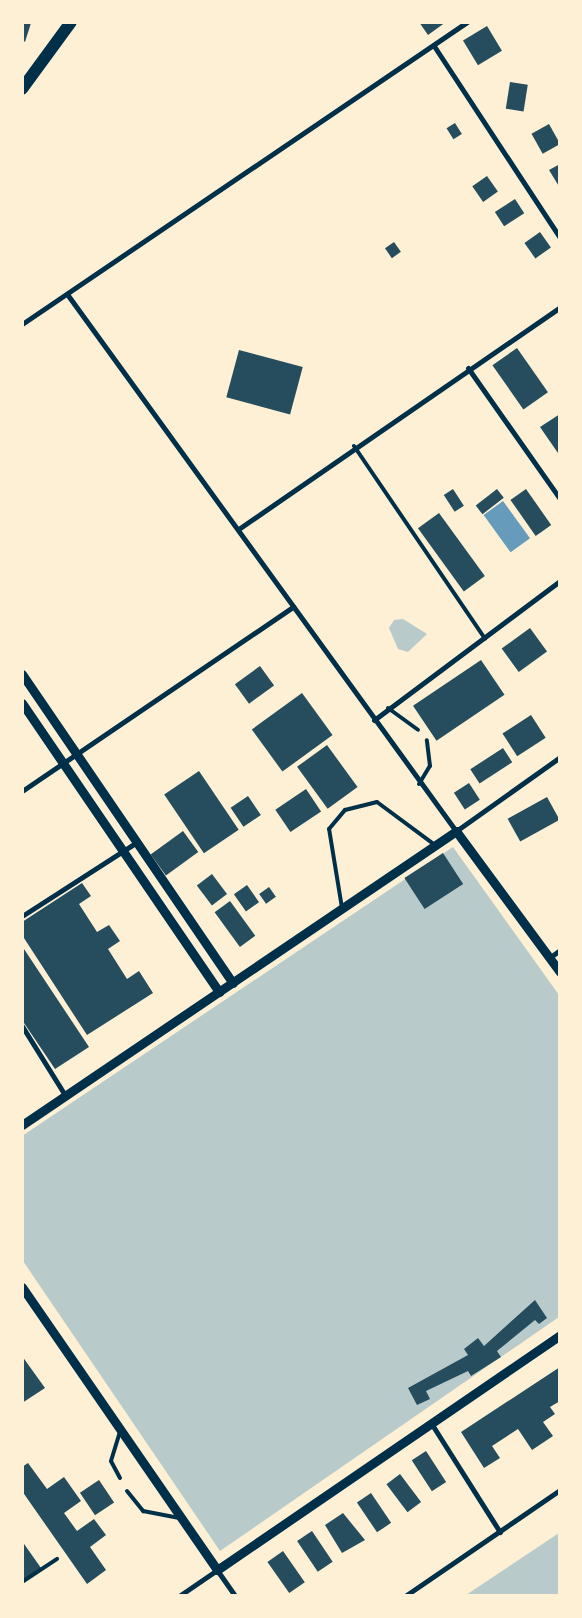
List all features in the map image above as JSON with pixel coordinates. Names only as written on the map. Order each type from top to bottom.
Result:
[{"type":"highway","points":[[22,89],[65,26]]},
{"type":"street","points":[[22,324],[467,22]]},
{"type":"street","points":[[434,46],[560,238]]},
{"type":"street","points":[[67,294],[240,528],[292,607],[419,784],[560,972]]},
{"type":"street","points":[[240,528],[354,446],[468,368],[559,309]]},
{"type":"street","points":[[468,368],[560,499]]},
{"type":"street","points":[[374,720],[485,639],[560,581]]},
{"type":"street","points":[[22,791],[78,755],[292,607]]},
{"type":"street","points":[[22,674],[233,983]]},
{"type":"street","points":[[22,703],[220,992]]},
{"type":"street","points":[[22,1125],[342,912],[560,756]]},
{"type":"street","points":[[22,916],[138,842]]},
{"type":"street","points":[[190,948],[203,939]]},
{"type":"street","points":[[549,958],[560,950]]},
{"type":"street","points":[[22,1026],[65,1095]]},
{"type":"street","points":[[22,1287],[179,1518],[235,1596]]},
{"type":"street","points":[[179,1596],[560,1335]]},
{"type":"street","points":[[431,1423],[500,1532]]},
{"type":"street","points":[[405,1596],[560,1490]]},
{"type":"lane","points":[[354,446],[485,639]]},
{"type":"lane","points":[[388,708],[418,730]]},
{"type":"lane","points":[[419,784],[430,766],[427,740]]},
{"type":"lane","points":[[342,912],[329,830],[345,810],[377,802],[435,845]]},
{"type":"lane","points":[[120,1430],[111,1461],[120,1478]]},
{"type":"lane","points":[[127,1491],[143,1511],[179,1518]]},
{"type":"lane","points":[[22,1582],[57,1559]]},
{"type":"shaded area","points":[[403,619],[427,634],[408,652],[398,649],[389,628],[394,620]]},
{"type":"shaded area","points":[[453,847],[559,995],[559,1317],[220,1551],[23,1261],[22,1136]]},
{"type":"shaded area","points":[[559,1533],[559,1595],[466,1595]]},
{"type":"water","points":[[503,501],[530,538],[511,552],[484,515]]},
{"type":"building","points":[[22,22],[31,23],[25,42],[22,39]]},
{"type":"building","points":[[419,22],[446,22],[428,35]]},
{"type":"building","points":[[487,26],[502,51],[478,65],[463,40]]},
{"type":"building","points":[[510,82],[528,85],[524,111],[506,109]]},
{"type":"building","points":[[455,123],[462,134],[453,139],[447,128]]},
{"type":"building","points":[[549,124],[560,144],[543,154],[532,134]]},
{"type":"building","points":[[560,164],[560,188],[549,170]]},
{"type":"building","points":[[487,176],[498,192],[483,202],[472,186]]},
{"type":"building","points":[[515,199],[524,213],[504,226],[495,212]]},
{"type":"building","points":[[540,232],[551,248],[535,258],[524,243]]},
{"type":"building","points":[[394,242],[401,252],[392,258],[385,248]]},
{"type":"building","points":[[517,348],[548,392],[523,409],[492,365]]},
{"type":"building","points":[[239,350],[303,367],[290,414],[226,397]]},
{"type":"building","points":[[560,414],[560,456],[540,427]]},
{"type":"building","points":[[453,489],[464,506],[455,512],[444,495]]},
{"type":"building","points":[[497,489],[504,498],[482,514],[476,506]]},
{"type":"building","points":[[526,489],[551,525],[536,536],[510,500]]},
{"type":"building","points":[[439,513],[485,576],[464,591],[418,528]]},
{"type":"building","points":[[530,628],[547,651],[519,672],[502,649]]},
{"type":"building","points":[[481,660],[504,695],[437,741],[413,706]]},
{"type":"building","points":[[260,666],[274,685],[249,704],[235,684]]},
{"type":"building","points":[[302,693],[333,735],[282,772],[252,729]]},
{"type":"building","points":[[531,715],[546,738],[517,756],[502,734]]},
{"type":"building","points":[[327,745],[358,787],[328,809],[297,767]]},
{"type":"building","points":[[503,748],[512,762],[480,783],[470,769]]},
{"type":"building","points":[[199,771],[239,830],[204,853],[164,794]]},
{"type":"building","points":[[469,783],[480,800],[465,810],[454,793]]},
{"type":"building","points":[[306,789],[321,811],[290,832],[275,810]]},
{"type":"building","points":[[248,796],[261,815],[243,827],[231,808]]},
{"type":"building","points":[[547,797],[560,820],[520,842],[508,819]]},
{"type":"building","points":[[183,831],[198,852],[166,876],[151,855]]},
{"type":"building","points":[[443,853],[463,884],[425,909],[404,878]]},
{"type":"building","points":[[212,874],[227,894],[212,905],[197,885]]},
{"type":"building","points":[[82,883],[91,896],[79,904],[97,932],[109,925],[120,941],[108,949],[127,979],[139,971],[153,993],[87,1035],[22,935],[22,922]]},
{"type":"building","points":[[247,885],[259,902],[246,911],[234,894]]},
{"type":"building","points":[[269,887],[276,897],[266,904],[259,894]]},
{"type":"building","points":[[230,901],[255,936],[240,947],[215,912]]},
{"type":"building","points":[[22,946],[89,1047],[55,1069],[22,1020]]},
{"type":"building","points":[[535,1300],[547,1318],[539,1324],[535,1320],[497,1351],[501,1357],[471,1376],[468,1371],[426,1391],[430,1399],[417,1405],[408,1388],[468,1355],[464,1349],[478,1338],[484,1346]]},
{"type":"building","points":[[22,1356],[45,1388],[22,1403]]},
{"type":"building","points":[[560,1367],[560,1401],[550,1407],[555,1414],[543,1422],[553,1436],[532,1450],[518,1429],[492,1446],[500,1458],[484,1468],[461,1432]]},
{"type":"building","points":[[426,1451],[446,1482],[432,1491],[412,1460]]},
{"type":"building","points":[[28,1463],[47,1489],[64,1477],[81,1501],[64,1513],[77,1531],[94,1519],[106,1535],[90,1547],[106,1570],[87,1584],[22,1491],[22,1467]]},
{"type":"building","points":[[400,1474],[421,1502],[407,1512],[386,1484]]},
{"type":"building","points":[[99,1480],[114,1502],[95,1515],[80,1493]]},
{"type":"building","points":[[371,1493],[391,1523],[377,1532],[357,1503]]},
{"type":"building","points":[[343,1513],[365,1540],[342,1553],[325,1525]]},
{"type":"building","points":[[312,1531],[333,1562],[318,1572],[297,1541]]},
{"type":"building","points":[[22,1541],[41,1568],[22,1581]]},
{"type":"building","points":[[283,1551],[305,1582],[289,1593],[267,1562]]}]
